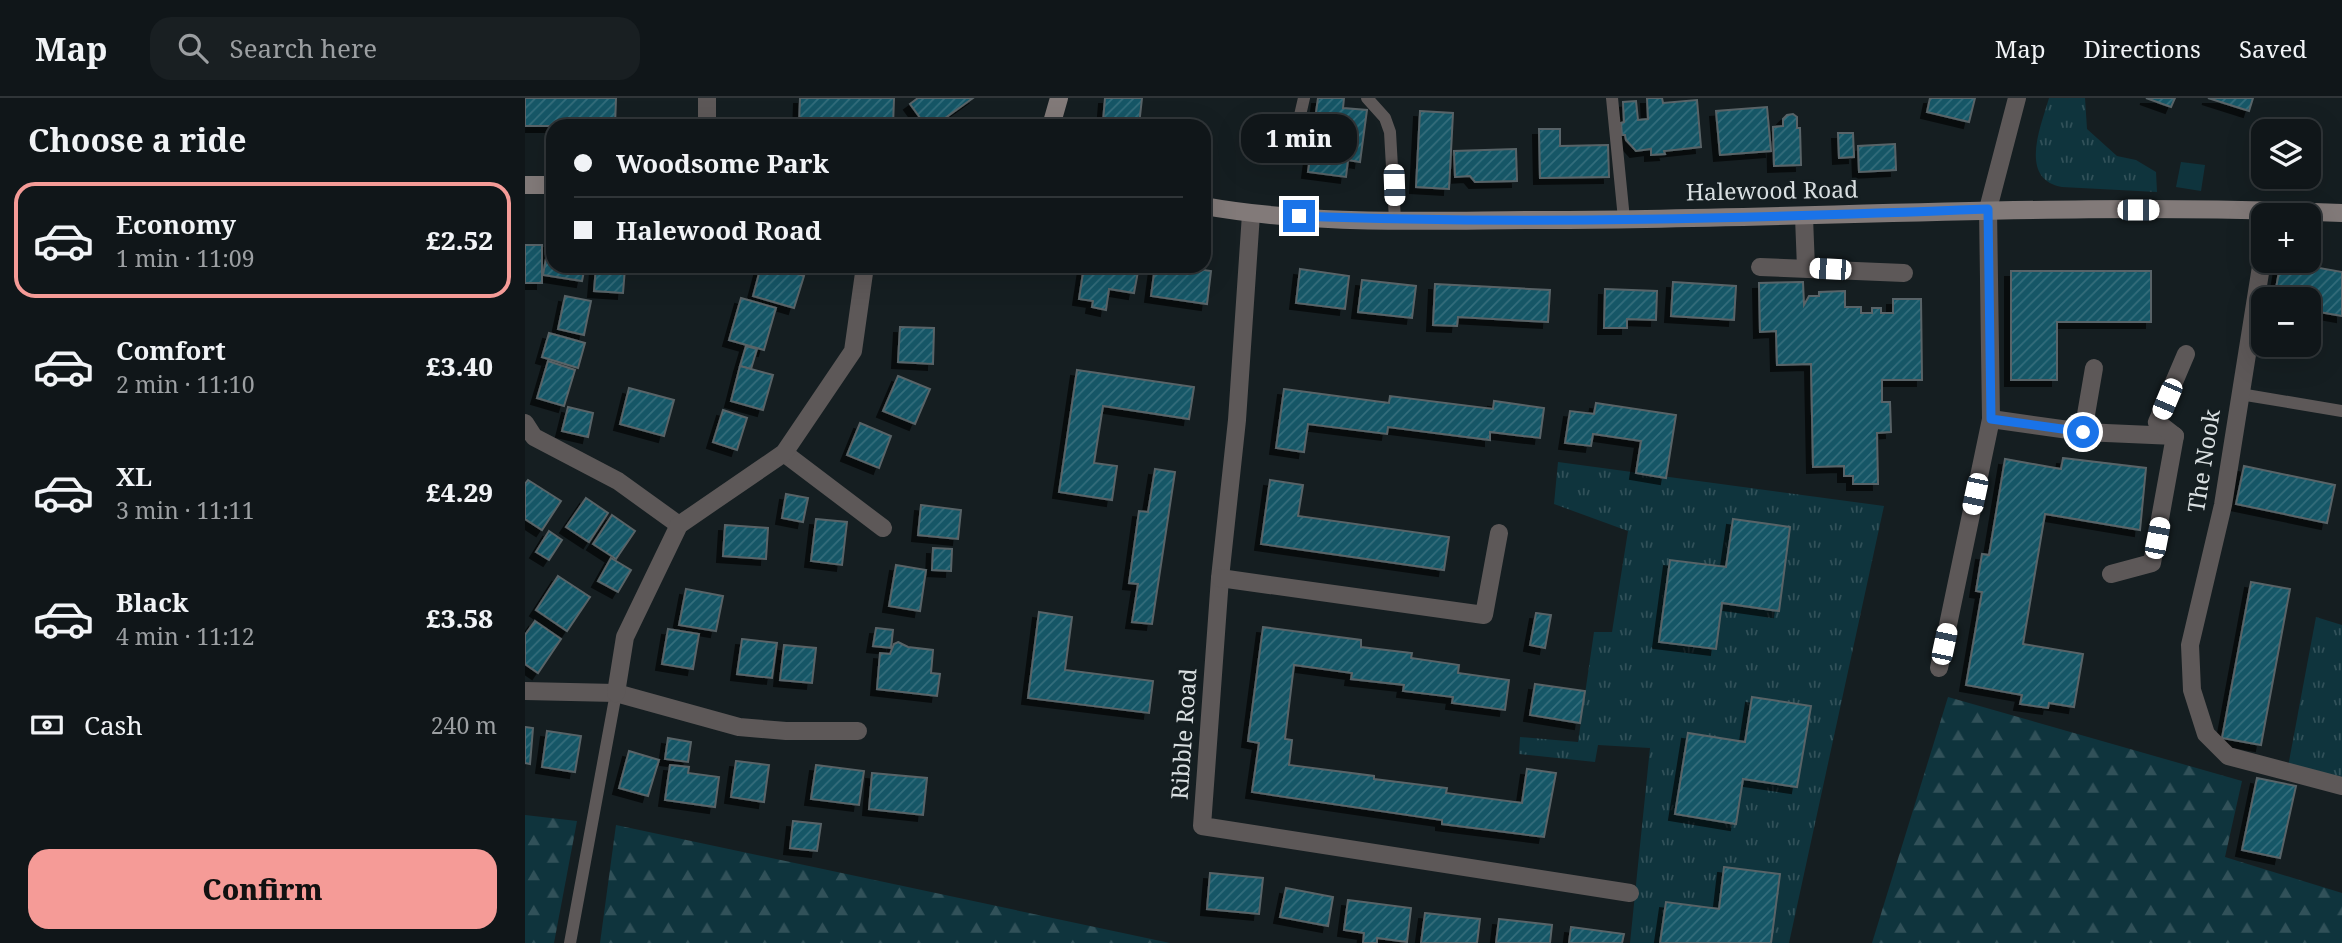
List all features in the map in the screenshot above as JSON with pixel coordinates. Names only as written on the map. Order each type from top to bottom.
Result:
[{"type":"street","points":[[707,98],[707,119]]},
{"type":"street","points":[[1053,119],[1059,98]]},
{"type":"street","points":[[1938,668],[1991,419],[1988,209],[2017,98]]},
{"type":"street","points":[[525,184],[546,185]]},
{"type":"street","name":"Halewood Road","points":[[1211,207],[1251,214],[1395,220],[1804,216],[1988,209],[2251,213]]},
{"type":"street","name":"Halewood Road","points":[[2321,213],[2342,213]]},
{"type":"street","name":"Ribble Road","points":[[1251,214],[1237,420],[1220,578],[1202,826],[1630,893]]},
{"type":"street","points":[[1804,216],[1805,268]]},
{"type":"street","points":[[1760,267],[1904,273]]},
{"type":"street","points":[[616,692],[625,638],[679,525],[784,453],[853,351],[864,273]]},
{"type":"street","name":"The Nook","points":[[2260,273],[2223,505],[2190,645],[2192,690],[2206,734],[2228,755],[2342,786]]},
{"type":"street","points":[[2175,436],[2157,422],[2186,354]]},
{"type":"street","points":[[2083,432],[2094,368]]},
{"type":"street","points":[[1991,419],[2083,432],[2175,436]]},
{"type":"street","points":[[525,423],[534,438],[618,481],[679,525]]},
{"type":"street","points":[[2111,574],[2152,563],[2175,436]]},
{"type":"street","points":[[784,453],[883,528]]},
{"type":"street","points":[[1220,578],[1484,615],[1499,533]]},
{"type":"street","points":[[525,691],[616,692],[739,727],[786,731],[858,731]]},
{"type":"lane","points":[[1292,150],[1304,98]]},
{"type":"lane","points":[[1367,98],[1385,118],[1391,132],[1395,220]]},
{"type":"lane","points":[[1612,98],[1624,219]]},
{"type":"lane","points":[[2240,394],[2342,411]]},
{"type":"lane","points":[[570,943],[616,692]]},
{"type":"green space","points":[[2049,98],[2085,98],[2087,129],[2117,156],[2136,160],[2156,172],[2157,192],[2062,187],[2048,182],[2040,174],[2036,163],[2036,150]]},
{"type":"green space","points":[[2181,162],[2205,165],[2201,191],[2176,187]]},
{"type":"green space","points":[[1558,462],[1884,506],[1789,943],[1630,943],[1650,748],[1598,745],[1595,762],[1519,754],[1520,737],[1578,742],[1594,632],[1612,632],[1628,531],[1554,504]]},
{"type":"green space","points":[[2316,617],[2342,625],[2342,783],[2287,772]]},
{"type":"green space","points":[[1948,697],[2242,781],[2225,857],[2342,893],[2342,943],[1872,943]]},
{"type":"green space","points":[[525,815],[577,821],[554,943],[525,943]]},
{"type":"green space","points":[[616,825],[1170,943],[600,943]]},
{"type":"building","points":[[525,98],[616,98],[615,119],[546,119],[546,126],[525,126]]},
{"type":"building","points":[[800,98],[894,98],[893,119],[799,119]]},
{"type":"building","points":[[918,98],[973,98],[944,119],[921,119],[910,104]]},
{"type":"building","points":[[1105,98],[1142,98],[1140,119],[1103,119]]},
{"type":"building","points":[[1318,98],[1344,98],[1343,108],[1367,110],[1360,162],[1348,160],[1346,177],[1308,172]]},
{"type":"building","points":[[1647,98],[1662,98],[1663,103],[1697,100],[1701,147],[1651,155],[1651,149],[1636,151],[1625,135],[1622,135],[1623,102],[1636,101],[1638,120],[1648,119]]},
{"type":"building","points":[[1930,98],[1975,98],[1969,122],[1927,112]]},
{"type":"building","points":[[2146,98],[2175,98],[2171,107]]},
{"type":"building","points":[[2208,98],[2253,98],[2249,111]]},
{"type":"building","points":[[1767,107],[1771,151],[1720,155],[1716,111]]},
{"type":"building","points":[[1420,111],[1453,113],[1449,189],[1416,187]]},
{"type":"building","points":[[1793,114],[1797,117],[1797,128],[1800,128],[1801,165],[1774,166],[1773,127],[1783,126],[1783,119]]},
{"type":"building","points":[[1539,129],[1560,129],[1560,146],[1608,145],[1609,177],[1540,178]]},
{"type":"building","points":[[1838,133],[1853,133],[1854,157],[1839,158]]},
{"type":"building","points":[[1895,144],[1896,170],[1859,172],[1858,146]]},
{"type":"building","points":[[1516,149],[1517,181],[1475,182],[1470,176],[1455,177],[1454,151]]},
{"type":"building","points":[[525,245],[542,245],[542,283],[525,283]]},
{"type":"building","points":[[546,258],[546,273],[584,273],[582,281],[543,275]]},
{"type":"building","points":[[2321,268],[2342,272],[2342,316],[2321,312],[2321,287],[2276,287],[2279,273],[2321,273]]},
{"type":"building","points":[[1300,269],[1349,276],[1345,309],[1296,303]]},
{"type":"building","points":[[2011,271],[2151,271],[2151,322],[2057,322],[2057,380],[2011,380]]},
{"type":"building","points":[[596,273],[625,273],[623,293],[594,291]]},
{"type":"building","points":[[759,273],[794,273],[804,276],[794,308],[753,296]]},
{"type":"building","points":[[1083,273],[1138,273],[1134,293],[1109,289],[1106,310],[1092,307],[1093,301],[1079,299]]},
{"type":"building","points":[[1154,273],[1211,273],[1207,304],[1151,296]]},
{"type":"building","points":[[1362,280],[1416,286],[1412,318],[1358,312]]},
{"type":"building","points":[[1673,282],[1736,286],[1734,320],[1671,316]]},
{"type":"building","points":[[1803,282],[1804,305],[1809,296],[1819,296],[1819,292],[1845,291],[1845,307],[1861,307],[1861,313],[1872,313],[1872,308],[1881,308],[1881,313],[1893,313],[1893,299],[1921,299],[1922,380],[1882,380],[1882,402],[1890,402],[1891,432],[1877,433],[1878,484],[1853,484],[1853,476],[1844,476],[1844,466],[1813,467],[1811,364],[1777,365],[1776,331],[1760,332],[1759,283]]},
{"type":"building","points":[[1435,284],[1550,290],[1548,322],[1458,317],[1457,326],[1433,325]]},
{"type":"building","points":[[1605,289],[1657,291],[1656,320],[1627,319],[1627,328],[1604,328]]},
{"type":"building","points":[[565,296],[591,301],[584,335],[558,329]]},
{"type":"building","points":[[741,298],[776,308],[764,350],[729,340]]},
{"type":"building","points":[[900,327],[934,328],[933,364],[898,362]]},
{"type":"building","points":[[549,333],[585,343],[578,368],[542,357]]},
{"type":"building","points":[[746,346],[757,349],[751,369],[740,366]]},
{"type":"building","points":[[548,361],[575,370],[564,406],[537,398]]},
{"type":"building","points":[[740,366],[773,375],[763,410],[731,401]]},
{"type":"building","points":[[1077,370],[1194,387],[1189,419],[1103,406],[1094,463],[1117,466],[1112,500],[1059,492]]},
{"type":"building","points":[[898,376],[930,389],[915,424],[883,411]]},
{"type":"building","points":[[629,388],[674,400],[664,436],[620,424]]},
{"type":"building","points":[[1284,389],[1389,403],[1390,396],[1493,409],[1494,401],[1544,408],[1540,438],[1490,432],[1490,440],[1388,427],[1387,434],[1308,424],[1304,452],[1276,448]]},
{"type":"building","points":[[1596,403],[1676,415],[1666,478],[1636,473],[1641,441],[1593,434],[1591,446],[1565,443],[1570,411],[1594,414]]},
{"type":"building","points":[[568,407],[593,413],[588,437],[562,431]]},
{"type":"building","points":[[723,410],[747,418],[737,450],[713,442]]},
{"type":"building","points":[[860,423],[891,436],[879,468],[847,455]]},
{"type":"building","points":[[2063,458],[2146,468],[2140,530],[2045,514],[2023,644],[2083,654],[2074,707],[2049,703],[2048,708],[2020,704],[2022,695],[1966,685],[1982,592],[1976,591],[1982,554],[1989,555],[2005,459],[2061,469]]},
{"type":"building","points":[[2244,466],[2335,485],[2327,523],[2236,504]]},
{"type":"building","points":[[1155,469],[1175,472],[1152,624],[1132,622],[1138,584],[1129,583],[1139,511],[1148,512]]},
{"type":"building","points":[[528,480],[561,501],[542,530],[525,519],[525,484]]},
{"type":"building","points":[[1270,480],[1303,485],[1298,516],[1449,537],[1444,570],[1261,544]]},
{"type":"building","points":[[786,494],[808,498],[803,522],[782,518]]},
{"type":"building","points":[[586,498],[608,513],[589,542],[566,527]]},
{"type":"building","points":[[921,505],[961,510],[958,539],[918,535]]},
{"type":"building","points":[[612,515],[635,531],[616,559],[593,544]]},
{"type":"building","points":[[816,519],[847,522],[842,565],[811,561]]},
{"type":"building","points":[[1733,519],[1790,527],[1779,611],[1722,603],[1716,649],[1659,642],[1670,560],[1726,567]]},
{"type":"building","points":[[725,525],[768,528],[766,559],[723,556]]},
{"type":"building","points":[[549,531],[562,540],[549,560],[536,552]]},
{"type":"building","points":[[933,548],[952,549],[951,571],[932,570]]},
{"type":"building","points":[[611,558],[631,570],[618,592],[598,581]]},
{"type":"building","points":[[896,565],[926,570],[920,611],[889,606]]},
{"type":"building","points":[[558,576],[590,597],[567,631],[536,610]]},
{"type":"building","points":[[2251,582],[2290,589],[2261,745],[2222,738]]},
{"type":"building","points":[[686,589],[723,596],[716,631],[679,625]]},
{"type":"building","points":[[1039,612],[1072,617],[1065,670],[1153,681],[1149,713],[1028,698]]},
{"type":"building","points":[[1536,613],[1551,615],[1545,648],[1530,645]]},
{"type":"building","points":[[535,621],[561,639],[538,673],[525,664],[525,635]]},
{"type":"building","points":[[1263,627],[1361,640],[1361,647],[1412,653],[1411,658],[1459,665],[1458,673],[1509,680],[1505,710],[1452,703],[1453,697],[1403,691],[1404,685],[1351,679],[1352,673],[1294,665],[1285,739],[1292,740],[1289,765],[1374,776],[1374,779],[1447,788],[1446,793],[1522,803],[1527,769],[1556,773],[1544,837],[1442,824],[1442,820],[1252,792],[1259,743],[1248,741]]},
{"type":"building","points":[[876,628],[893,630],[891,648],[873,646]]},
{"type":"building","points":[[668,629],[699,634],[693,669],[662,664]]},
{"type":"building","points":[[742,639],[777,643],[772,678],[737,674]]},
{"type":"building","points":[[898,642],[908,647],[933,650],[931,673],[940,674],[937,696],[877,689],[880,653],[890,654],[894,644]]},
{"type":"building","points":[[784,645],[816,648],[812,683],[780,680]]},
{"type":"building","points":[[1535,684],[1585,691],[1580,723],[1530,715]]},
{"type":"building","points":[[1752,697],[1811,706],[1797,787],[1743,779],[1736,824],[1675,814],[1688,733],[1745,742]]},
{"type":"building","points":[[525,727],[533,728],[530,764],[525,763]]},
{"type":"building","points":[[547,731],[581,736],[575,772],[542,767]]},
{"type":"building","points":[[668,738],[691,742],[688,762],[665,759]]},
{"type":"building","points":[[629,751],[659,760],[648,796],[619,788]]},
{"type":"building","points":[[736,761],[769,765],[764,802],[731,797]]},
{"type":"building","points":[[670,765],[689,767],[688,773],[719,777],[715,807],[665,800]]},
{"type":"building","points":[[816,765],[864,771],[859,805],[811,799]]},
{"type":"building","points":[[872,773],[927,778],[923,815],[869,809]]},
{"type":"building","points":[[2257,778],[2296,786],[2280,858],[2242,850]]},
{"type":"building","points":[[793,821],[821,824],[817,851],[790,848]]},
{"type":"building","points":[[1724,867],[1780,874],[1771,943],[1660,943],[1666,902],[1719,909]]},
{"type":"building","points":[[1210,873],[1263,878],[1259,914],[1207,909]]},
{"type":"building","points":[[1286,888],[1333,897],[1328,926],[1280,917]]},
{"type":"building","points":[[1348,900],[1411,908],[1407,942],[1377,938],[1377,943],[1363,943],[1364,933],[1344,930]]},
{"type":"building","points":[[1425,913],[1480,919],[1477,943],[1421,943]]},
{"type":"building","points":[[1499,919],[1552,925],[1550,943],[1496,943]]},
{"type":"building","points":[[1571,927],[1624,934],[1622,943],[1569,943]]},
{"type":"route","points":[[1299,216],[1395,220],[1603,219],[1804,216],[1988,209],[1991,419],[2083,432]]}]
